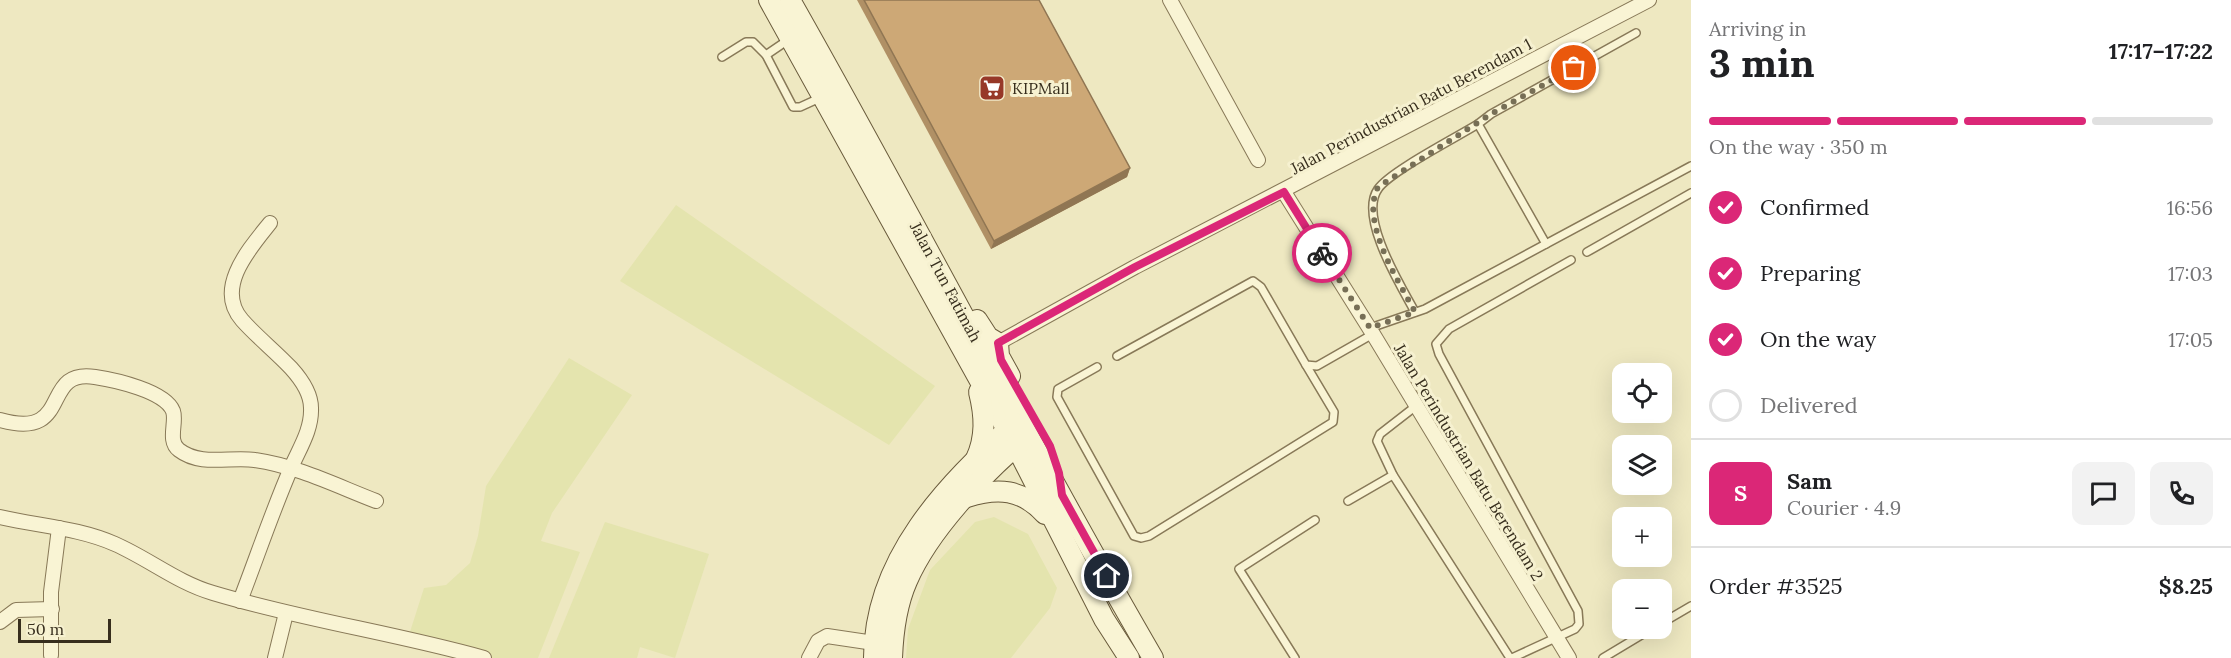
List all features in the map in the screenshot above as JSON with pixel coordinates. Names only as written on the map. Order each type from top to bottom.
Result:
[{"type":"main road","name":"Jalan Tun Fatimah","points":[[769,0],[971,366],[1062,495],[1153,658]]},
{"type":"main road","name":"Jalan Tun Fatimah","points":[[790,0],[961,309],[1017,433],[1053,523],[1104,619],[1129,658]]},
{"type":"main road","points":[[961,309],[968,310],[988,337],[998,343],[1001,360],[1050,446],[1059,473],[1062,495]]},
{"type":"main road","points":[[971,366],[984,424],[981,449],[974,464]]},
{"type":"main road","points":[[874,651],[879,612],[901,554],[934,506],[974,464],[1017,433]]},
{"type":"main road","points":[[892,658],[897,608],[907,580],[938,531],[1017,433]]},
{"type":"main road","points":[[965,498],[999,490],[1014,491],[1038,506],[1053,523]]},
{"type":"street","points":[[1170,0],[1258,160]]},
{"type":"street","name":"Jalan Perindustrian Batu Berendam 1","points":[[998,343],[1135,267],[1284,192],[1649,0]]},
{"type":"street","name":"Jalan Perindustrian Batu Berendam 2","points":[[1284,192],[1569,658]]},
{"type":"street","points":[[240,601],[309,426],[311,408],[308,392],[279,355],[240,318],[233,302],[233,284],[239,267],[249,249],[270,223]]},
{"type":"street","points":[[0,420],[20,426],[33,424],[44,418],[66,384],[75,377],[93,377],[129,384],[150,392],[171,407],[174,413],[174,441],[178,449],[192,457],[216,461],[242,458],[291,468],[376,501]]},
{"type":"street","points":[[0,517],[59,528],[114,543],[179,580],[240,601],[286,614],[417,639],[484,658]]},
{"type":"street","points":[[51,655],[52,572],[59,528]]},
{"type":"street","points":[[0,622],[16,610],[52,609]]},
{"type":"street","points":[[275,658],[286,614]]},
{"type":"street","points":[[810,658],[818,641],[827,636],[874,651]]},
{"type":"lane","points":[[1415,312],[1385,254],[1372,215],[1374,195],[1378,187],[1491,114],[1636,33]]},
{"type":"lane","points":[[766,55],[790,39]]},
{"type":"lane","points":[[722,57],[746,42],[753,42],[766,55],[793,106],[800,106],[824,96]]},
{"type":"lane","points":[[1478,124],[1546,244]]},
{"type":"lane","points":[[1306,365],[1317,366],[1371,331],[1415,312],[1691,166]]},
{"type":"lane","points":[[1587,252],[1691,193]]},
{"type":"lane","points":[[1416,406],[1380,434],[1377,441],[1393,475],[1511,658],[1575,629],[1579,624],[1578,611],[1439,354],[1436,344],[1449,329],[1571,260]]},
{"type":"lane","points":[[1097,367],[1059,389],[1057,398],[1134,536],[1141,538],[1149,536],[1333,422],[1334,412],[1261,287],[1252,280],[1117,356]]},
{"type":"lane","points":[[1348,501],[1393,475]]},
{"type":"lane","points":[[1295,658],[1239,569],[1315,520]]},
{"type":"lane","points":[[1672,617],[1691,606]]},
{"type":"lane","points":[[1603,658],[1635,639]]},
{"type":"green space","points":[[676,205],[935,386],[889,445],[620,281]]},
{"type":"green space","points":[[569,358],[632,395],[552,513],[541,541],[580,552],[538,658],[489,658],[409,635],[424,588],[446,585],[470,563],[478,536],[486,486]]},
{"type":"green space","points":[[994,517],[1028,534],[1057,588],[1050,608],[1011,658],[906,658],[908,629],[930,570],[975,522]]},
{"type":"green space","points":[[605,522],[709,554],[675,658],[640,647],[637,658],[549,658]]},
{"type":"building","name":"KIPMall","points":[[864,0],[1039,0],[1130,168],[994,241]]},
{"type":"way so far","points":[[1322,253],[1370,328],[1415,312],[1385,254],[1372,215],[1374,195],[1378,187],[1491,114],[1574,68]]},
{"type":"place","name":"KIPMall","points":[[992,88]]},
{"type":"route","points":[[1107,576],[1062,495],[1056,460],[999,356],[998,343],[1135,267],[1284,192],[1322,253]]}]
